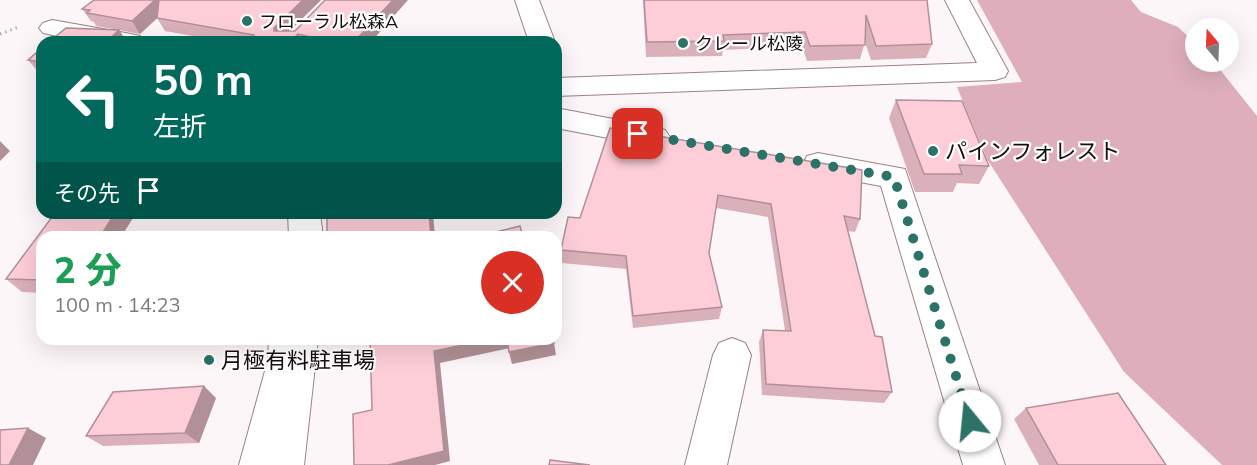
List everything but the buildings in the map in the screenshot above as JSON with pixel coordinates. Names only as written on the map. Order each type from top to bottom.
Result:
[{"type":"street","points":[[527,0],[540,36]]},
{"type":"street","points":[[562,93],[994,71],[957,0]]},
{"type":"street","points":[[52,28],[97,36]]},
{"type":"street","points":[[562,95],[684,142]]},
{"type":"street","points":[[789,160],[894,177],[984,465]]},
{"type":"street","points":[[283,465],[299,345]]},
{"type":"street","points":[[706,465],[732,355]]},
{"type":"lane","points":[[251,465],[279,360],[280,345]]},
{"type":"shaded area","points":[[977,0],[1131,0],[1141,12],[1178,27],[1185,34],[1185,72],[1222,72],[1257,116],[1257,465],[1222,465],[1124,372],[987,159],[957,87],[1022,82]]},
{"type":"place","name":"フローラル松森A","points":[[247,21]]},
{"type":"place","name":"クレール松陵","points":[[683,43]]},
{"type":"place","name":"パインフォレスト","points":[[933,151]]},
{"type":"place","name":"月極有料駐車場","points":[[209,360]]},
{"type":"route","points":[[638,134],[894,177],[970,421]]}]
